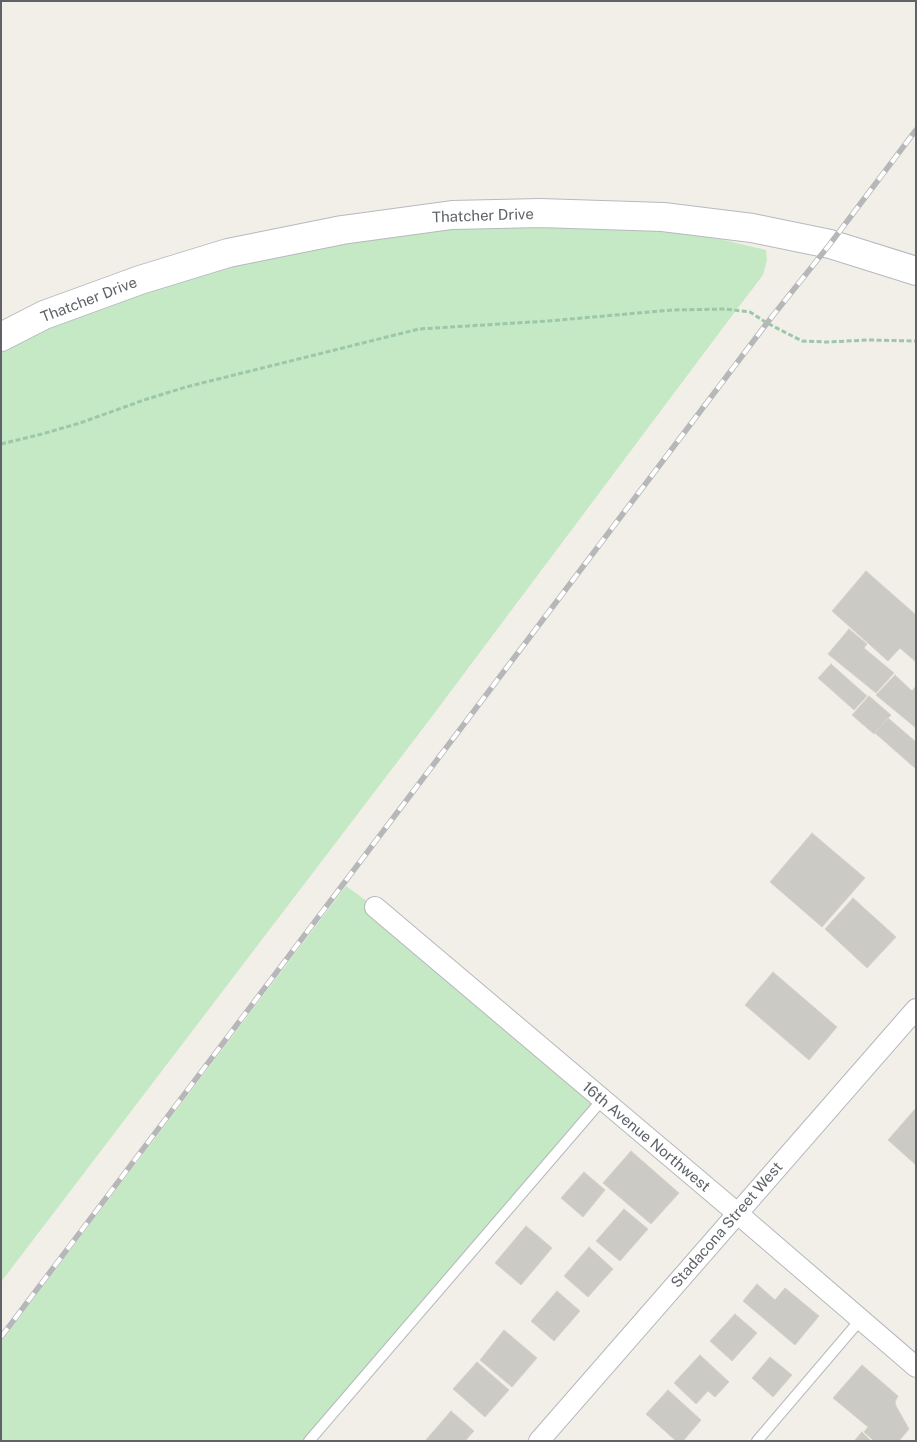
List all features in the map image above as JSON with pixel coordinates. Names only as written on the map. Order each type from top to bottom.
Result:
[{"type":"main road","name":"Thatcher Drive","points":[[1,337],[44,315],[140,280],[228,253],[342,230],[452,215],[540,213],[664,217],[752,228],[830,244],[916,272]]},
{"type":"street","name":"16th Avenue Northwest","points":[[375,907],[916,1367]]},
{"type":"street","name":"Stadacona Street West","points":[[539,1441],[916,1009]]},
{"type":"lane","points":[[309,1441],[602,1100]]},
{"type":"lane","points":[[757,1441],[861,1319]]},
{"type":"path","points":[[1,444],[80,423],[186,387],[418,329],[548,322],[672,310],[724,309],[750,312],[802,341],[916,341]]},
{"type":"green space","points":[[594,223],[715,238],[766,250],[767,260],[763,275],[427,723],[1,1282],[1,342],[121,292],[349,233]]},
{"type":"green space","points":[[346,886],[375,907],[602,1100],[309,1441],[1,1441],[1,1342]]},
{"type":"building","points":[[866,571],[916,615],[916,662],[900,648],[888,661],[832,611]]},
{"type":"building","points":[[849,629],[867,644],[864,648],[894,673],[876,693],[828,654]]},
{"type":"building","points":[[831,664],[867,696],[854,710],[818,678]]},
{"type":"building","points":[[895,675],[912,691],[916,686],[916,728],[876,695]]},
{"type":"building","points":[[869,696],[891,715],[874,734],[852,715]]},
{"type":"building","points":[[888,718],[916,742],[916,769],[875,733]]},
{"type":"building","points":[[812,833],[865,878],[822,927],[770,882]]},
{"type":"building","points":[[853,898],[896,937],[867,968],[825,929]]},
{"type":"building","points":[[773,972],[837,1027],[809,1060],[745,1005]]},
{"type":"building","points":[[916,1108],[916,1165],[888,1140]]},
{"type":"building","points":[[631,1151],[679,1193],[651,1224],[603,1183]]},
{"type":"building","points":[[584,1172],[605,1190],[583,1217],[561,1198]]},
{"type":"building","points":[[624,1209],[648,1229],[620,1261],[596,1241]]},
{"type":"building","points":[[526,1226],[552,1248],[521,1285],[495,1263]]},
{"type":"building","points":[[589,1247],[613,1269],[588,1297],[564,1276]]},
{"type":"building","points":[[757,1284],[775,1300],[785,1288],[819,1316],[795,1345],[743,1301]]},
{"type":"building","points":[[557,1291],[580,1311],[554,1341],[531,1321]]},
{"type":"building","points":[[735,1314],[757,1333],[732,1361],[710,1341]]},
{"type":"building","points":[[504,1330],[537,1358],[512,1387],[480,1360]]},
{"type":"building","points":[[700,1355],[729,1382],[715,1397],[708,1391],[696,1404],[674,1383]]},
{"type":"building","points":[[770,1357],[792,1375],[773,1397],[752,1378]]},
{"type":"building","points":[[477,1362],[509,1390],[485,1417],[453,1389]]},
{"type":"building","points":[[862,1365],[898,1396],[895,1402],[896,1406],[909,1429],[899,1441],[874,1441],[864,1432],[868,1427],[833,1398]]},
{"type":"building","points":[[668,1390],[701,1420],[683,1441],[676,1441],[646,1414]]},
{"type":"building","points":[[451,1411],[474,1431],[465,1441],[425,1441]]},
{"type":"building","points":[[862,1432],[871,1441],[854,1441]]},
{"type":"railway","points":[[1,1337],[767,323],[830,244],[916,130]]}]
